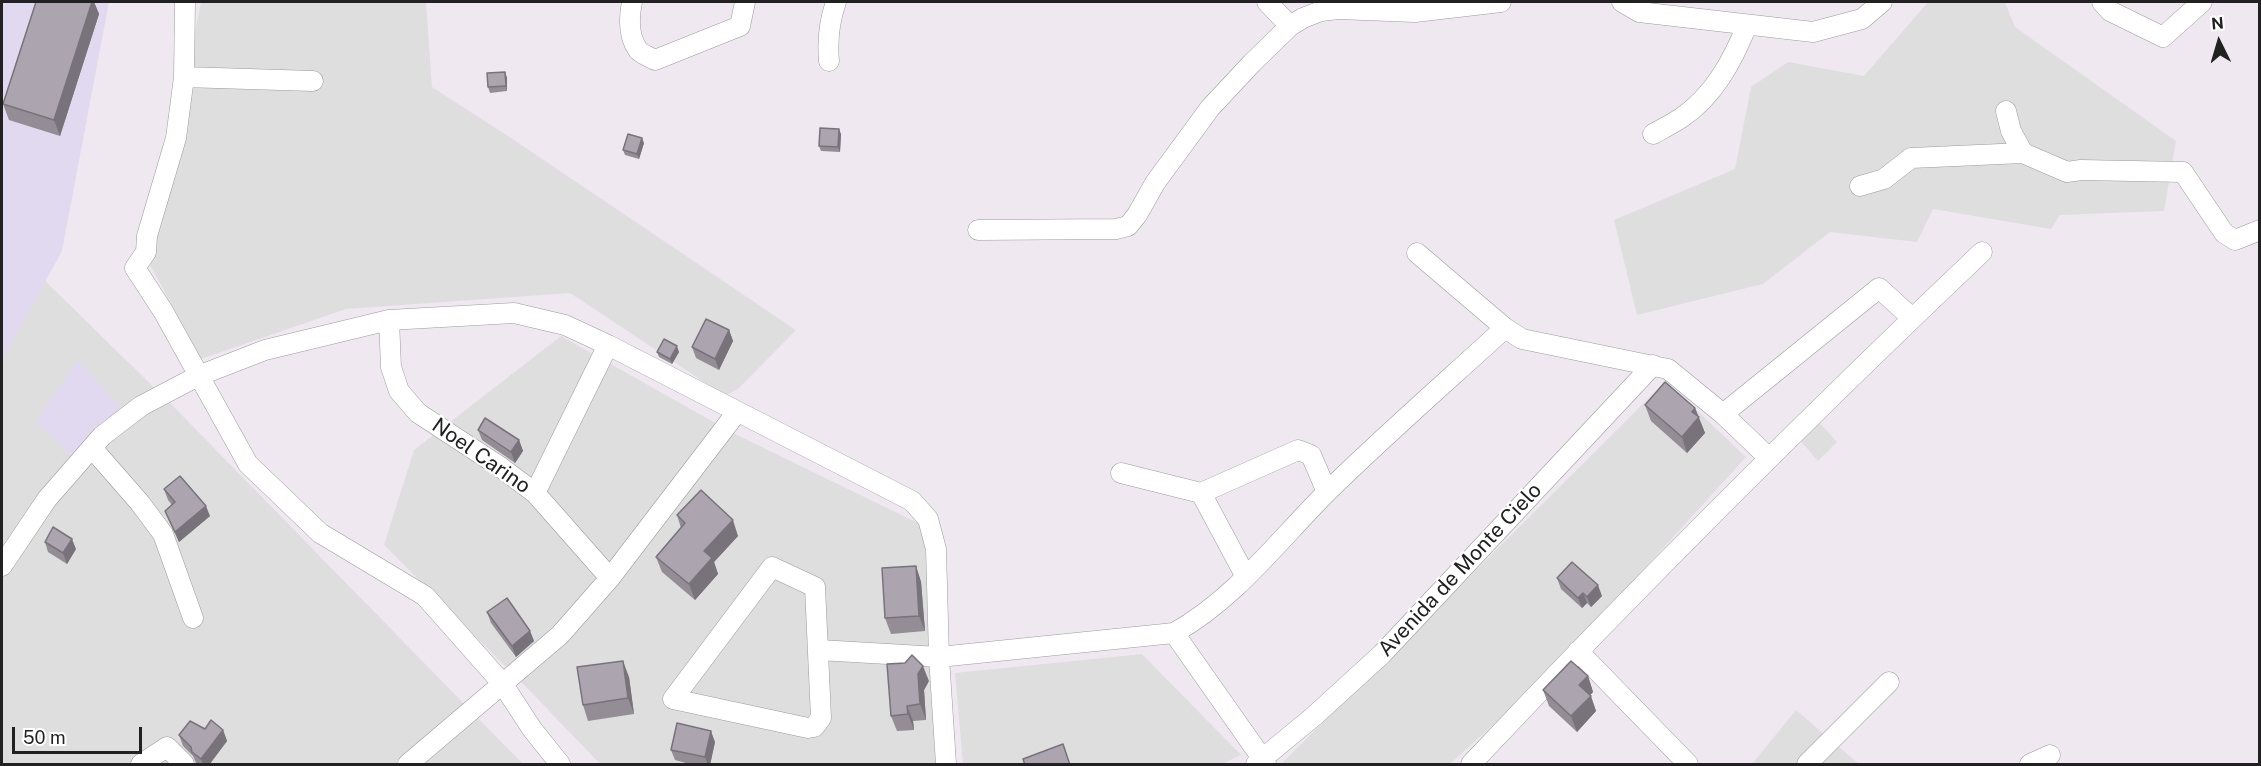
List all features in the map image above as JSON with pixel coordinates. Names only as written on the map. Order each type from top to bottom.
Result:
[{"type":"street","points":[[185,2],[184,77],[176,138],[147,236],[146,252],[135,268],[163,311],[248,464],[320,533],[425,596],[502,683],[531,729],[560,765]]},
{"type":"street","points":[[632,2],[629,16],[631,33],[639,51],[655,60],[740,26],[744,2]]},
{"type":"street","points":[[829,61],[827,40],[836,2]]},
{"type":"street","points":[[1267,2],[1290,26]]},
{"type":"street","points":[[978,230],[1116,229],[1128,226],[1155,183],[1210,108],[1290,26],[1312,14],[1338,9],[1414,12],[1501,2]]},
{"type":"street","points":[[1622,2],[1639,12],[1813,32],[1862,19],[1882,2]]},
{"type":"street","points":[[2102,2],[2110,11],[2163,37],[2202,2]]},
{"type":"street","points":[[1653,134],[1682,117],[1707,95],[1732,62],[1747,25]]},
{"type":"street","points":[[184,77],[313,81]]},
{"type":"street","points":[[2006,111],[2011,131],[2023,153]]},
{"type":"street","points":[[1860,186],[1884,179],[1911,158],[2023,153],[2067,172],[2081,170],[2182,172],[2224,233],[2235,240],[2259,230]]},
{"type":"street","points":[[1471,765],[1578,651],[1769,458],[1982,252]]},
{"type":"street","points":[[1417,253],[1505,328],[1522,339],[1668,369],[1723,414],[1769,458]]},
{"type":"street","points":[[1723,414],[1879,288],[1912,318]]},
{"type":"street","points":[[2,566],[47,499],[102,436],[141,406],[198,376],[265,350],[389,320],[514,314],[565,325],[608,345],[912,501],[927,519],[936,549],[939,657],[946,765]]},
{"type":"street","name":"Noel Carino","points":[[389,320],[391,367],[399,391],[418,413],[499,466],[535,493],[609,578]]},
{"type":"street","points":[[819,650],[939,657],[1173,633],[1191,624],[1246,577],[1327,492],[1505,328]]},
{"type":"street","points":[[535,493],[608,345]]},
{"type":"street","name":"Avenida de Monte Cielo","points":[[1262,763],[1382,654],[1653,365]]},
{"type":"street","points":[[408,765],[560,635],[609,578],[737,412]]},
{"type":"street","points":[[92,448],[140,503],[163,534],[193,618]]},
{"type":"street","points":[[1121,473],[1201,493],[1298,450],[1311,455],[1327,492]]},
{"type":"street","points":[[1201,493],[1246,577]]},
{"type":"street","points":[[772,567],[815,586],[819,650],[821,718],[814,727],[808,728],[673,699],[772,567]]},
{"type":"street","points":[[1173,633],[1262,763]]},
{"type":"street","points":[[1578,651],[1688,765]]},
{"type":"street","points":[[1807,765],[1889,682]]},
{"type":"street","points":[[141,765],[167,747],[184,765]]},
{"type":"street","points":[[2030,765],[2050,754]]},
{"type":"shaded area","points":[[2,2],[109,2],[62,251],[2,361]]},
{"type":"shaded area","points":[[201,2],[426,2],[432,87],[796,330],[738,389],[725,396],[570,293],[346,309],[201,359],[149,263]]},
{"type":"shaded area","points":[[1928,2],[2005,2],[2015,27],[2176,141],[2164,211],[2060,215],[2051,229],[1933,209],[1917,242],[1830,232],[1763,284],[1637,315],[1614,220],[1735,169],[1751,87],[1788,62],[1864,76]]},
{"type":"shaded area","points":[[36,272],[172,405],[523,764],[2,764],[2,316]]},
{"type":"shaded area","points":[[561,336],[735,434],[924,526],[936,764],[600,764],[384,545],[414,450]]},
{"type":"shaded area","points":[[78,361],[121,408],[72,456],[36,421]]},
{"type":"shaded area","points":[[1666,381],[1746,457],[1548,675],[1450,764],[1281,764]]},
{"type":"shaded area","points":[[1817,420],[1837,442],[1818,461],[1797,437]]},
{"type":"shaded area","points":[[1142,654],[1241,755],[1222,764],[963,764],[955,673]]},
{"type":"shaded area","points":[[1796,710],[1859,764],[1752,764]]},
{"type":"building","points":[[36,2],[92,2],[54,120],[3,104]]},
{"type":"building","points":[[505,72],[506,86],[488,87],[487,73]]},
{"type":"building","points":[[820,128],[839,129],[838,147],[819,146]]},
{"type":"building","points":[[628,134],[642,138],[637,154],[623,150]]},
{"type":"building","points":[[706,319],[729,330],[715,359],[692,347]]},
{"type":"building","points":[[664,339],[677,346],[670,359],[657,352]]},
{"type":"building","points":[[1665,382],[1695,408],[1692,412],[1699,417],[1682,437],[1645,405]]},
{"type":"building","points":[[485,418],[519,440],[511,452],[478,430]]},
{"type":"building","points":[[180,476],[206,506],[175,532],[165,511],[175,502],[164,489]]},
{"type":"building","points":[[701,490],[733,520],[704,551],[712,558],[689,584],[656,557],[685,523],[677,515]]},
{"type":"building","points":[[53,527],[72,539],[63,553],[45,542]]},
{"type":"building","points":[[1572,562],[1598,585],[1587,597],[1583,593],[1578,598],[1557,578]]},
{"type":"building","points":[[916,566],[919,616],[885,618],[882,568]]},
{"type":"building","points":[[507,598],[530,631],[512,646],[487,612]]},
{"type":"building","points":[[912,655],[923,666],[918,674],[920,704],[907,706],[908,714],[891,716],[887,664],[905,663]]},
{"type":"building","points":[[623,661],[628,698],[583,705],[577,667]]},
{"type":"building","points":[[1571,661],[1588,676],[1579,685],[1591,696],[1571,716],[1543,690]]},
{"type":"building","points":[[211,720],[223,730],[201,759],[192,752],[191,747],[179,735],[190,721],[205,729]]},
{"type":"building","points":[[677,723],[711,731],[705,757],[671,750]]},
{"type":"building","points":[[1063,744],[1070,765],[1025,765],[1023,759]]}]
